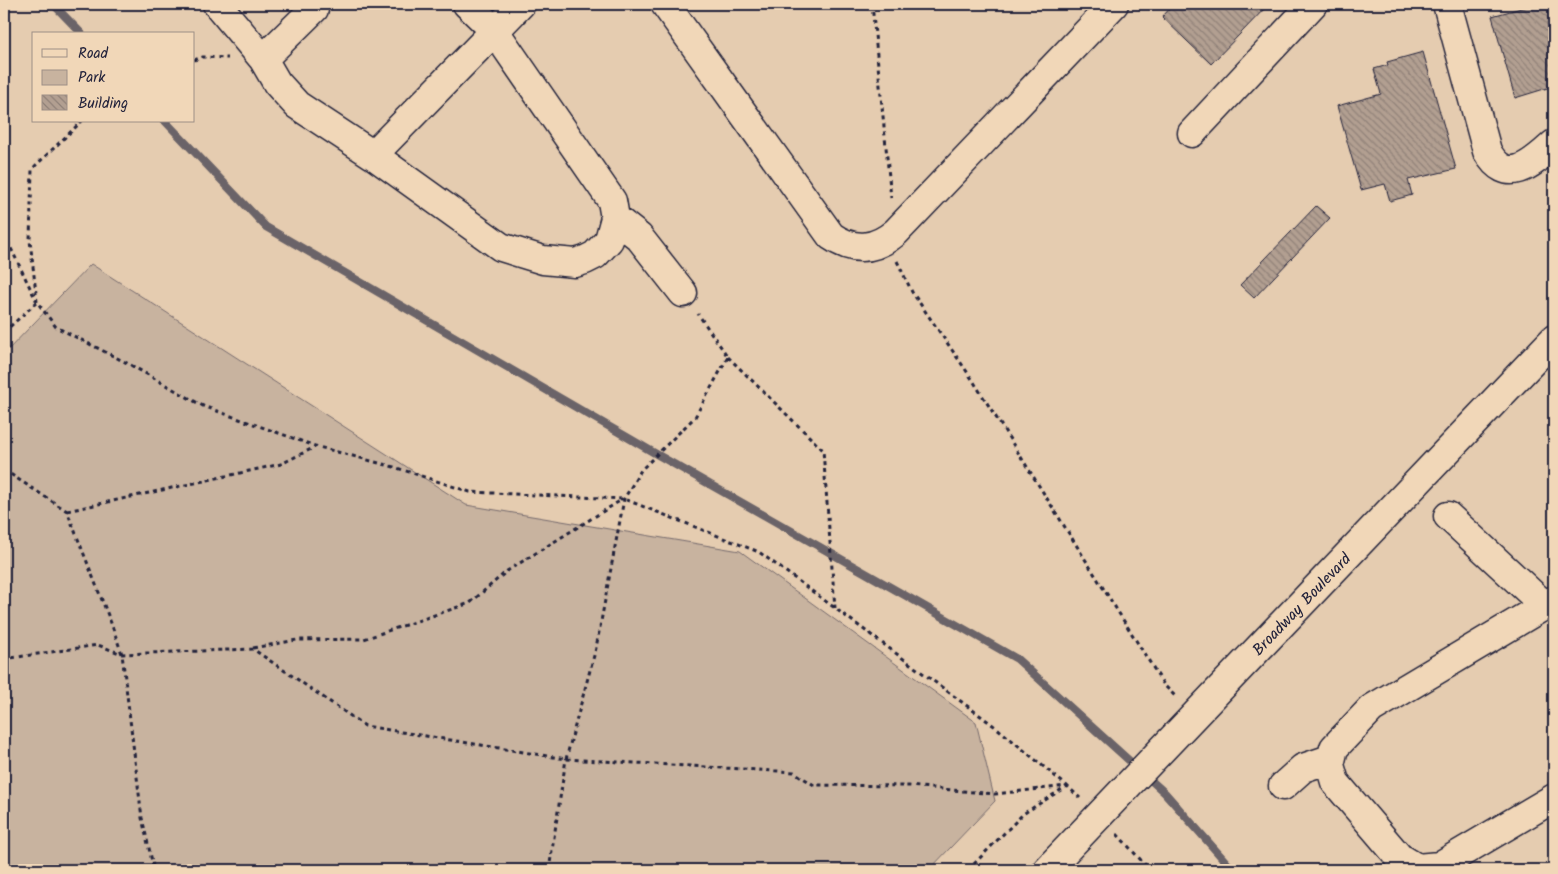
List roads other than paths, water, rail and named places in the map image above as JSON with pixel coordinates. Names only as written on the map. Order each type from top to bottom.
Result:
[{"type":"street","points":[[217,4],[263,59],[277,83],[298,105],[373,155],[502,247],[522,255],[559,262],[585,260],[595,255],[609,240],[615,218],[612,201],[494,30],[467,4]]},
{"type":"street","points":[[373,155],[521,4]]},
{"type":"street","points":[[665,4],[831,236],[841,243],[865,248],[876,245],[894,234],[1114,4]]},
{"type":"street","points":[[1192,133],[1312,4]]},
{"type":"street","points":[[1447,4],[1487,151],[1491,159],[1506,169],[1523,169],[1532,164],[1554,144]]},
{"type":"street","points":[[263,59],[314,9]]},
{"type":"street","points":[[615,218],[640,237],[683,293]]},
{"type":"street","name":"Broadway Boulevard","points":[[1047,870],[1107,819],[1189,722],[1554,340]]},
{"type":"street","points":[[1448,516],[1550,603],[1379,703],[1338,742],[1330,759],[1330,770],[1335,782],[1399,857],[1416,868],[1440,866],[1554,798]]},
{"type":"street","points":[[1283,786],[1303,768],[1330,759]]},
{"type":"waterway","points":[[53,4],[80,32]]},
{"type":"waterway","points":[[166,122],[266,227],[658,455],[1017,659],[1165,793],[1233,870]]}]
